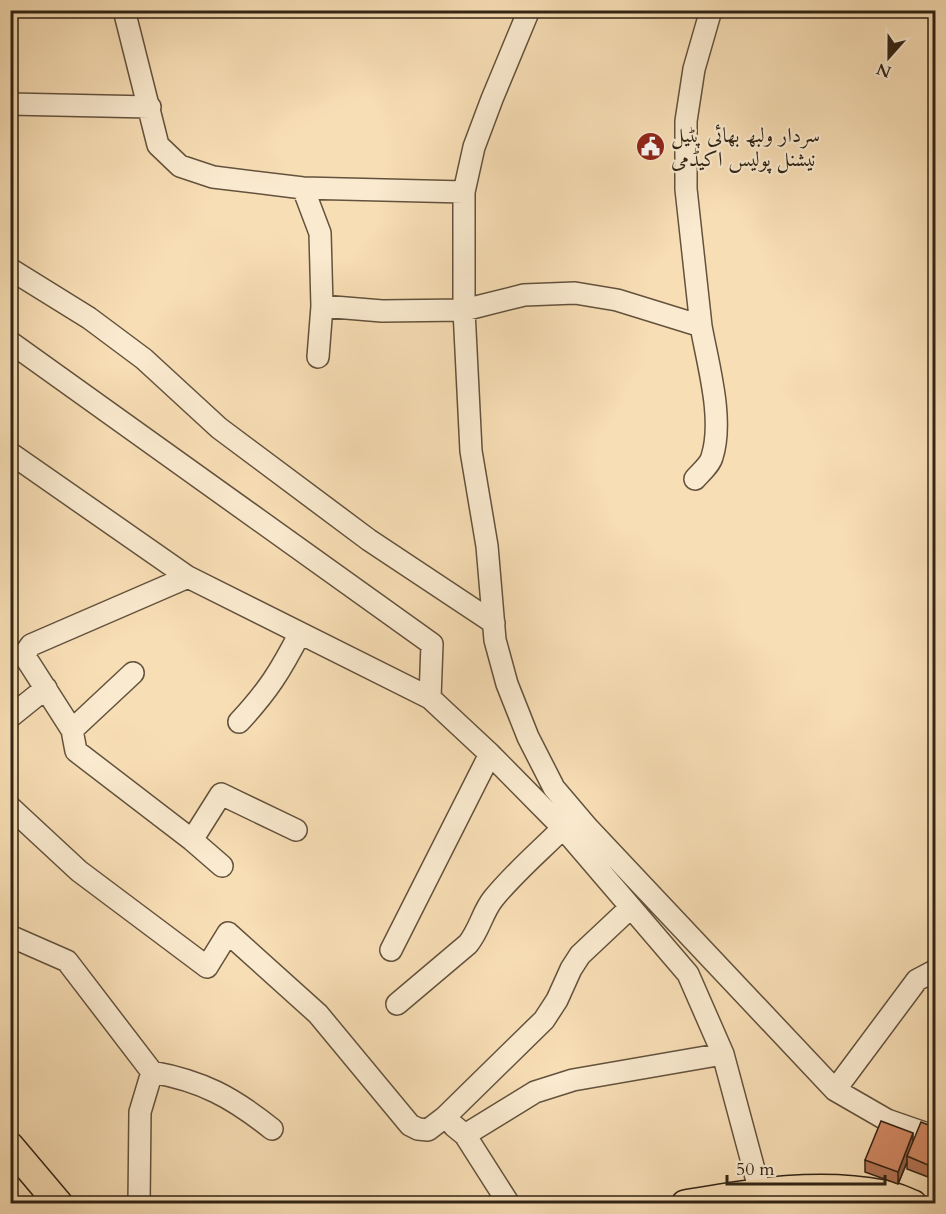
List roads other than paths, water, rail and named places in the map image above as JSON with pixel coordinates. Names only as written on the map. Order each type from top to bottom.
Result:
[{"type":"main road","points":[[10,1146],[59,1203]]},
{"type":"main road","points":[[685,1203],[760,1192],[846,1189],[885,1194],[914,1203]]},
{"type":"street","points":[[124,10],[158,145],[180,166],[213,177],[303,188],[464,192]]},
{"type":"street","points":[[529,10],[474,147],[464,192],[464,310],[471,451],[487,546],[495,640],[507,684],[528,736],[554,788],[588,828],[835,1090],[887,1120],[936,1137]]},
{"type":"street","points":[[695,479],[712,460],[716,435],[714,403],[701,326],[686,189],[686,121],[694,69],[711,10]]},
{"type":"street","points":[[10,104],[150,107]]},
{"type":"street","points":[[303,188],[320,233],[322,306],[318,357]]},
{"type":"street","points":[[10,269],[89,318],[144,359],[219,428],[369,540],[494,623]]},
{"type":"street","points":[[322,306],[382,311],[464,310],[524,295],[575,293],[617,300],[701,326]]},
{"type":"street","points":[[10,342],[432,644],[430,698]]},
{"type":"street","points":[[10,453],[188,577],[430,698],[490,754],[563,828],[688,974],[723,1054],[760,1192]]},
{"type":"street","points":[[188,577],[31,645],[24,655],[72,730],[76,751],[192,840],[222,866]]},
{"type":"street","points":[[239,722],[263,697],[279,674],[300,633]]},
{"type":"street","points":[[72,730],[134,674]]},
{"type":"street","points":[[10,717],[46,688]]},
{"type":"street","points":[[391,950],[490,754]]},
{"type":"street","points":[[192,840],[221,794],[296,830]]},
{"type":"street","points":[[10,807],[79,871],[207,967],[228,933],[318,1014],[410,1125],[418,1130],[428,1130],[445,1117],[543,1020],[557,1000],[580,955],[630,908]]},
{"type":"street","points":[[397,1004],[468,944],[477,932],[483,914],[493,899],[563,828]]},
{"type":"street","points":[[10,936],[67,961],[152,1072],[183,1078],[214,1090],[247,1109],[272,1129]]},
{"type":"street","points":[[835,1090],[917,981],[936,970]]},
{"type":"street","points":[[465,1135],[535,1092],[573,1080],[723,1054]]},
{"type":"street","points":[[140,1203],[140,1112],[152,1072]]},
{"type":"street","points":[[445,1117],[465,1135],[509,1203]]},
{"type":"place","name":"سردار ولبھ بھائی پٹیل نیشنل پولیس اکیڈمی","points":[[650,147]]}]
